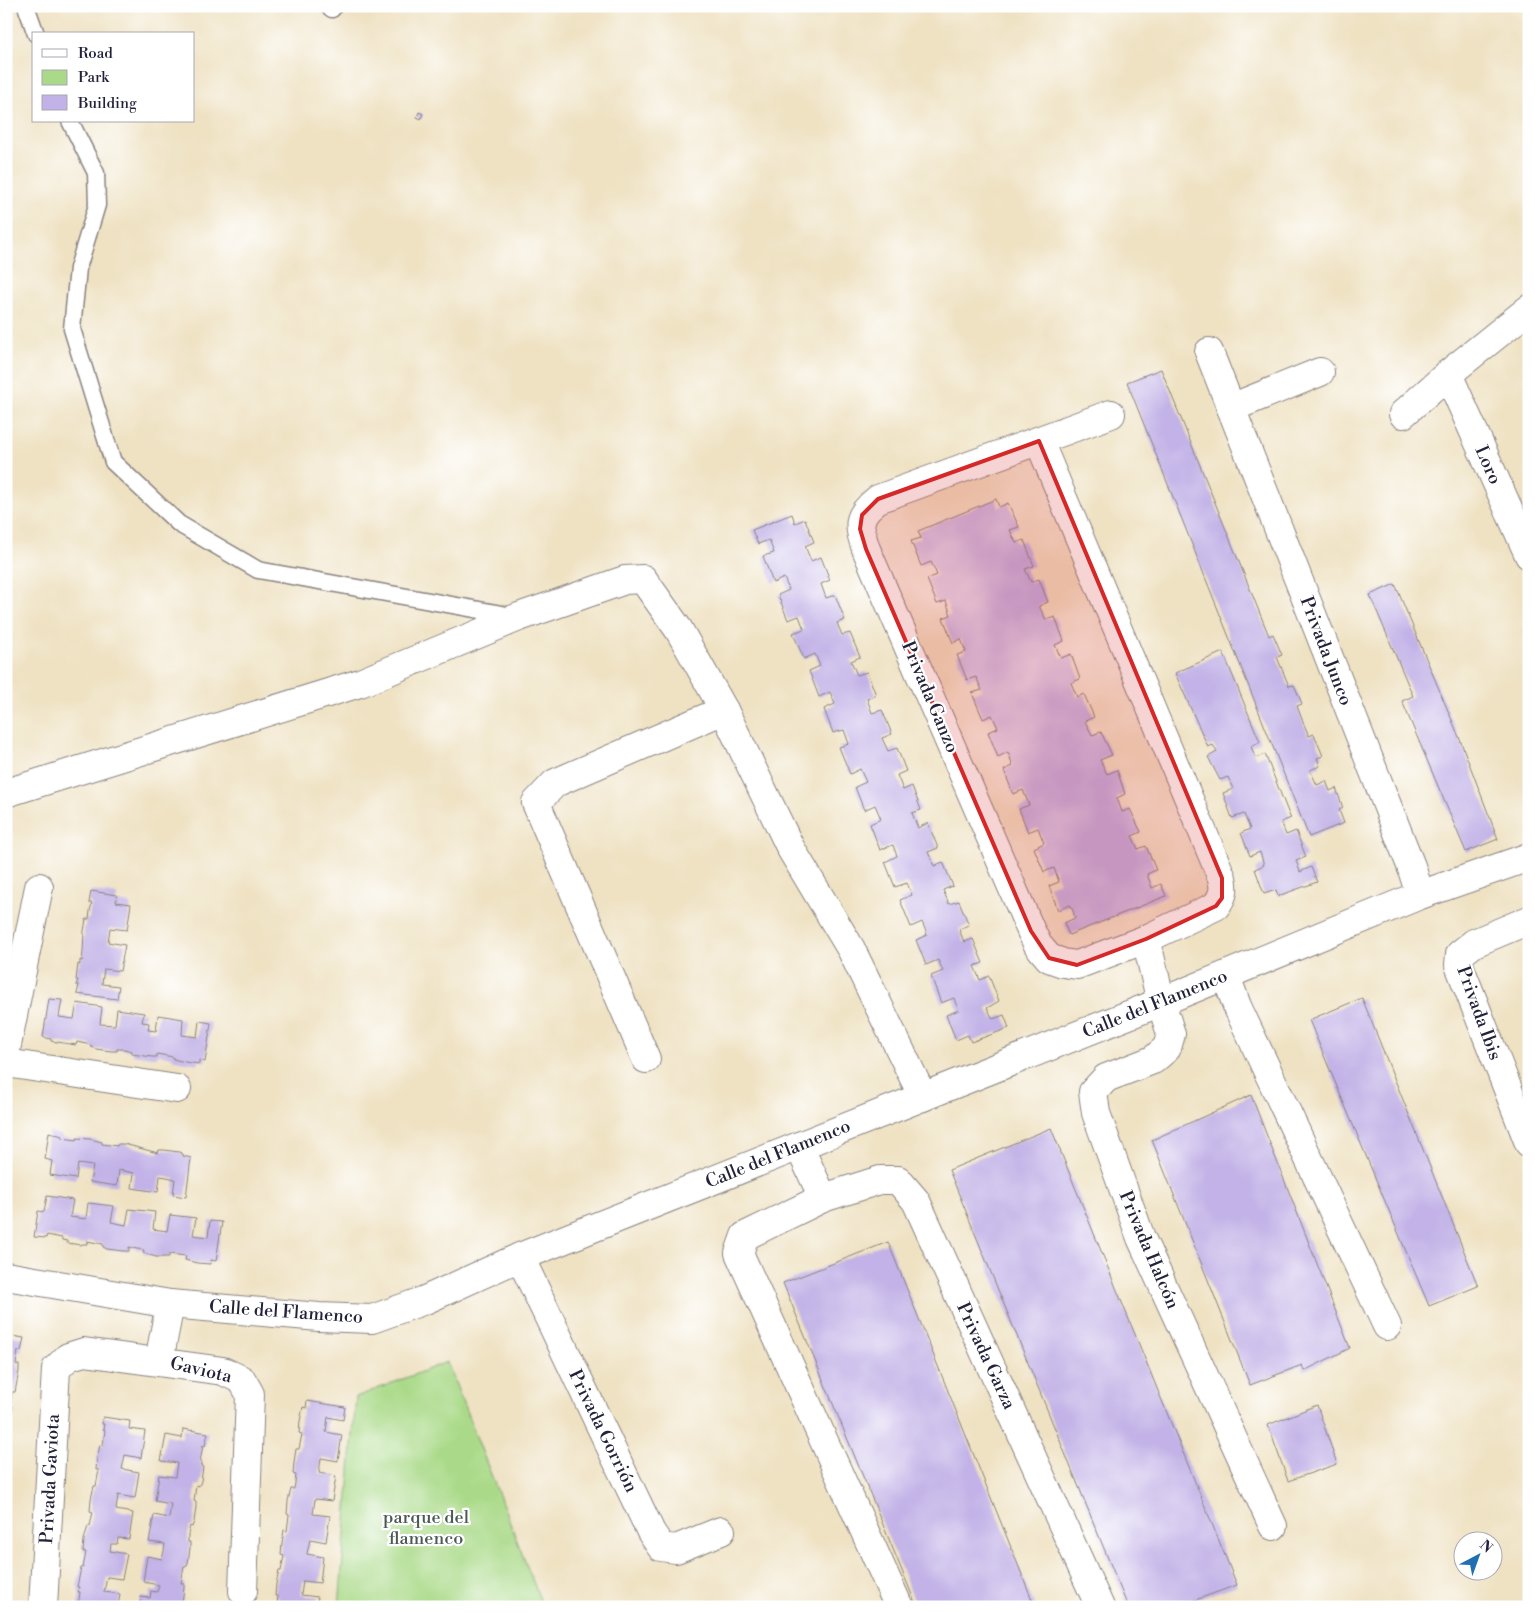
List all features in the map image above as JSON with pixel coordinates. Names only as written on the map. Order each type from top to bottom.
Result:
[{"type":"street","points":[[1403,414],[1448,374],[1529,309]]},
{"type":"street","name":"Privada Junco","points":[[1209,352],[1411,866],[1420,895]]},
{"type":"street","points":[[1231,408],[1320,372]]},
{"type":"street","name":"Loro","points":[[1448,374],[1529,555]]},
{"type":"street","name":"Privada Ganzo","points":[[1039,441],[1222,878],[1224,889],[1222,898],[1216,906],[1146,939],[1077,965],[1049,958],[1038,945],[870,558],[860,529],[862,516],[869,506],[878,499],[1111,414]]},
{"type":"street","points":[[6,793],[360,683],[519,618],[625,580],[643,579],[679,630],[724,710],[791,848],[851,949],[923,1097]]},
{"type":"street","points":[[646,1060],[536,803],[555,783],[724,710]]},
{"type":"street","name":"Calle del Flamenco","points":[[6,1276],[170,1304],[319,1318],[372,1318],[425,1300],[520,1257],[1226,976],[1420,895],[1529,856]]},
{"type":"street","points":[[6,1050],[38,887]]},
{"type":"street","name":"Privada Ibis","points":[[1529,920],[1474,942],[1460,954],[1459,965],[1529,1143]]},
{"type":"street","points":[[1146,939],[1161,1002]]},
{"type":"street","points":[[1226,976],[1237,1006],[1387,1326]]},
{"type":"street","name":"Privada Halcón","points":[[1161,1002],[1171,1034],[1167,1048],[1153,1060],[1106,1078],[1093,1092],[1096,1113],[1141,1238],[1273,1526]]},
{"type":"street","points":[[6,1063],[177,1089]]},
{"type":"street","points":[[799,1146],[823,1198]]},
{"type":"street","name":"Privada Garza","points":[[899,1607],[739,1253],[745,1236],[823,1198],[880,1180],[898,1180],[916,1202],[1100,1607]]},
{"type":"street","name":"Privada Gorrión","points":[[520,1257],[651,1532],[661,1547],[676,1549],[721,1531]]},
{"type":"street","name":"Gaviota","points":[[159,1361],[170,1304]]},
{"type":"street","name":"Gaviota","points":[[68,1357],[84,1352],[159,1361],[223,1371],[242,1380],[250,1394],[243,1591]]},
{"type":"street","name":"Privada Gaviota","points":[[43,1607],[56,1369],[68,1357]]},
{"type":"lane","points":[[26,6],[35,32]]},
{"type":"lane","points":[[71,122],[96,172],[97,205],[78,268],[72,329],[112,462],[179,524],[258,570],[519,618]]},
{"type":"highlighted area","points":[[1039,441],[1222,878],[1222,898],[1216,906],[1146,939],[1077,965],[1049,958],[1031,931],[866,549],[860,529],[862,515],[878,499]]},
{"type":"green space","name":"parque del flamenco","points":[[447,1362],[543,1607],[339,1607],[356,1397]]},
{"type":"building","points":[[419,112],[423,114],[421,119],[417,117]]},
{"type":"building","points":[[1161,369],[1269,636],[1273,634],[1282,655],[1277,657],[1289,686],[1294,685],[1298,694],[1302,704],[1297,706],[1303,722],[1309,736],[1314,734],[1323,756],[1317,758],[1320,766],[1310,770],[1317,785],[1326,781],[1330,791],[1336,788],[1343,808],[1339,810],[1344,823],[1309,837],[1127,382]]},
{"type":"building","points":[[996,499],[999,507],[1008,503],[1019,527],[1010,530],[1016,543],[1024,540],[1034,566],[1025,569],[1031,582],[1039,579],[1048,602],[1039,606],[1046,620],[1055,617],[1064,641],[1055,645],[1061,658],[1071,654],[1080,679],[1071,683],[1077,697],[1084,694],[1094,717],[1085,721],[1092,735],[1101,732],[1112,755],[1100,760],[1107,774],[1117,770],[1125,794],[1117,798],[1122,812],[1130,809],[1141,832],[1132,836],[1138,849],[1146,846],[1156,870],[1147,874],[1152,888],[1161,884],[1166,896],[1069,935],[1064,923],[1075,918],[1073,911],[1070,905],[1058,910],[1049,886],[1059,882],[1054,868],[1044,872],[1034,848],[1044,843],[1038,828],[1028,832],[1019,809],[1029,805],[1023,790],[1013,794],[1004,770],[1013,766],[1008,752],[998,757],[988,732],[998,728],[992,715],[983,719],[972,693],[982,690],[976,677],[967,680],[957,655],[966,652],[961,639],[953,643],[943,618],[951,615],[946,601],[937,604],[927,579],[937,575],[931,562],[921,566],[911,541],[921,538],[918,531]]},
{"type":"building","points":[[792,514],[795,523],[805,519],[814,542],[805,546],[811,561],[821,557],[830,580],[821,584],[826,598],[835,595],[845,620],[837,623],[842,635],[850,633],[860,657],[851,661],[857,675],[867,672],[876,695],[867,699],[872,713],[882,710],[892,734],[882,738],[888,751],[897,748],[906,771],[897,775],[903,790],[912,786],[921,810],[912,813],[918,828],[928,823],[938,848],[928,852],[934,866],[943,862],[953,886],[943,890],[949,904],[959,901],[969,925],[959,929],[964,942],[973,939],[983,963],[974,966],[980,980],[989,976],[999,1001],[987,1008],[993,1019],[1004,1015],[1009,1028],[971,1042],[968,1035],[956,1040],[946,1015],[959,1010],[954,998],[941,1003],[931,976],[943,971],[938,960],[926,965],[916,940],[927,935],[925,929],[922,922],[911,927],[900,900],[912,895],[907,883],[895,887],[885,862],[897,856],[893,845],[880,850],[870,824],[881,819],[875,805],[864,810],[855,787],[866,782],[860,769],[850,774],[839,747],[849,744],[844,730],[833,733],[824,709],[835,704],[830,692],[819,697],[809,671],[820,666],[815,654],[804,659],[793,633],[804,629],[799,616],[788,620],[778,595],[789,590],[784,578],[773,583],[763,556],[774,553],[769,540],[758,544],[752,530]]},
{"type":"building","points":[[1395,584],[1459,737],[1498,839],[1466,852],[1402,701],[1413,696],[1370,595]]},
{"type":"building","points":[[1223,652],[1260,742],[1251,746],[1253,752],[1256,758],[1265,754],[1291,818],[1281,822],[1286,835],[1296,831],[1306,857],[1296,861],[1300,872],[1311,867],[1317,882],[1278,896],[1276,890],[1264,894],[1255,869],[1264,865],[1260,852],[1250,856],[1241,833],[1250,829],[1244,814],[1232,818],[1223,793],[1233,789],[1228,777],[1220,780],[1208,757],[1217,752],[1213,745],[1208,747],[1175,673]]},
{"type":"building","points":[[91,891],[117,895],[116,902],[131,904],[127,930],[110,928],[108,942],[125,945],[120,971],[104,969],[102,984],[119,986],[117,999],[77,994],[79,985],[76,985],[78,980],[76,980],[78,964],[80,965],[80,960],[82,961],[86,919],[89,919],[92,903],[89,903]]},
{"type":"building","points":[[1362,998],[1478,1286],[1429,1306],[1309,1020]]},
{"type":"building","points":[[49,999],[62,1000],[59,1017],[74,1019],[77,1003],[102,1007],[100,1024],[115,1025],[117,1009],[144,1013],[142,1022],[149,1023],[148,1030],[156,1031],[158,1015],[183,1019],[182,1035],[197,1037],[199,1021],[211,1023],[205,1062],[199,1060],[199,1064],[157,1054],[157,1057],[152,1057],[132,1054],[132,1051],[124,1049],[111,1051],[96,1049],[91,1047],[91,1045],[77,1042],[76,1045],[51,1041],[51,1039],[43,1037]]},
{"type":"building","points":[[1251,1095],[1350,1348],[1304,1371],[1302,1365],[1250,1385],[1152,1140]]},
{"type":"building","points":[[1051,1128],[1237,1585],[1176,1607],[1128,1607],[949,1170]]},
{"type":"building","points":[[49,1132],[62,1136],[62,1138],[90,1139],[102,1142],[102,1144],[117,1146],[118,1144],[124,1144],[158,1153],[159,1150],[179,1152],[183,1156],[191,1158],[186,1197],[173,1195],[175,1179],[167,1177],[160,1176],[158,1192],[132,1188],[134,1173],[119,1170],[117,1186],[90,1182],[93,1166],[78,1164],[76,1179],[50,1175],[52,1161],[45,1159]]},
{"type":"building","points":[[47,1196],[73,1200],[70,1217],[86,1219],[88,1203],[114,1206],[111,1222],[126,1225],[129,1209],[155,1212],[153,1229],[167,1231],[170,1215],[196,1218],[193,1235],[208,1237],[210,1221],[222,1222],[216,1261],[211,1260],[210,1264],[197,1263],[185,1260],[186,1256],[169,1254],[169,1257],[156,1257],[143,1253],[144,1250],[129,1247],[129,1251],[123,1251],[107,1249],[103,1247],[103,1244],[87,1241],[87,1244],[81,1245],[67,1243],[62,1238],[47,1235],[46,1238],[34,1237],[38,1211],[44,1212]]},
{"type":"building","points":[[888,1242],[1035,1607],[917,1607],[783,1283]]},
{"type":"building","points":[[6,1335],[24,1338],[21,1351],[18,1351],[16,1365],[19,1365],[19,1371],[15,1392],[12,1392],[11,1406],[13,1406],[9,1434],[6,1434]]},
{"type":"building","points":[[307,1401],[345,1407],[343,1420],[328,1417],[326,1432],[342,1435],[338,1461],[321,1458],[319,1473],[336,1476],[332,1501],[315,1499],[313,1514],[330,1516],[326,1542],[310,1539],[307,1554],[323,1557],[320,1583],[303,1581],[301,1595],[318,1597],[316,1607],[291,1607],[277,1605],[278,1596],[275,1596],[276,1584],[284,1556],[281,1555],[284,1530],[287,1531],[288,1501],[291,1489],[294,1489],[295,1483],[296,1475],[293,1474],[296,1449],[299,1449],[302,1434],[299,1433],[300,1421],[303,1407],[306,1408]]},
{"type":"building","points":[[1317,1405],[1337,1464],[1288,1481],[1268,1425]]},
{"type":"building","points":[[103,1417],[130,1421],[129,1429],[145,1431],[141,1458],[125,1455],[122,1469],[139,1472],[135,1498],[118,1495],[116,1510],[133,1513],[129,1539],[118,1538],[117,1544],[111,1544],[110,1551],[127,1554],[122,1579],[107,1577],[104,1592],[120,1594],[118,1607],[78,1607],[80,1592],[78,1592],[79,1587],[77,1587],[86,1552],[83,1552],[84,1540],[93,1512],[90,1511],[91,1499],[99,1470],[96,1470],[97,1458],[100,1445],[103,1445],[105,1430],[103,1429],[104,1424],[102,1424]]},
{"type":"building","points":[[183,1429],[208,1433],[205,1446],[203,1445],[200,1462],[202,1462],[201,1466],[203,1467],[201,1481],[199,1486],[196,1485],[194,1522],[192,1527],[190,1526],[188,1534],[190,1548],[188,1563],[184,1567],[181,1583],[184,1583],[182,1603],[180,1607],[139,1607],[141,1597],[150,1598],[151,1591],[157,1592],[159,1585],[143,1582],[147,1556],[162,1559],[164,1551],[165,1544],[149,1542],[154,1515],[169,1518],[171,1504],[155,1501],[159,1475],[175,1477],[177,1463],[161,1461],[166,1435],[182,1438]]}]
